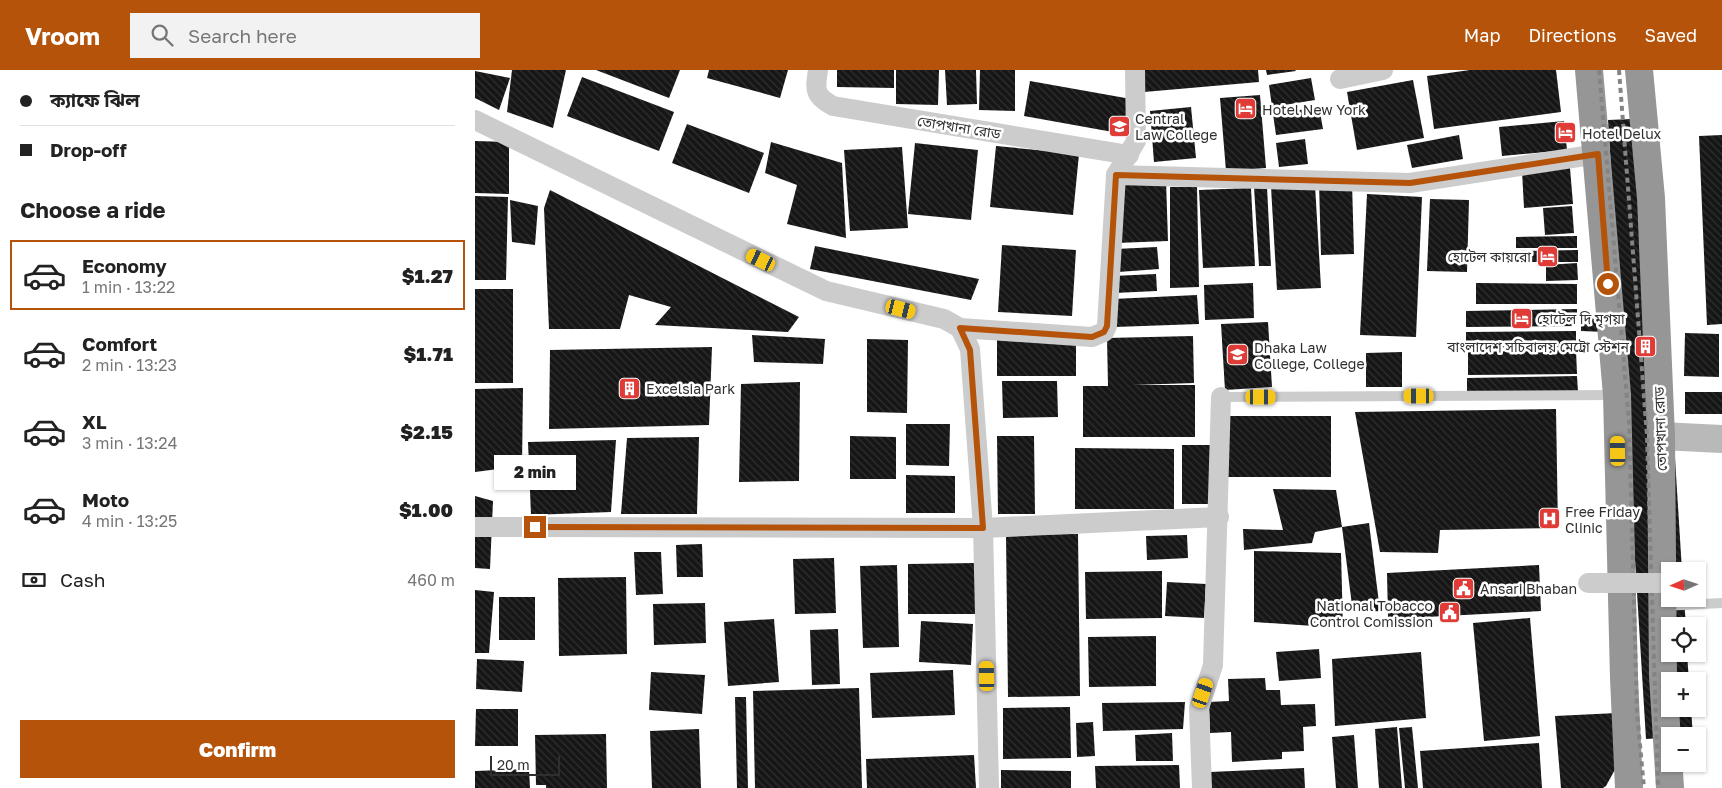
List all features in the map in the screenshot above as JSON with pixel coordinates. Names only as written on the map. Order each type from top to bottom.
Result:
[{"type":"highway","points":[[1589,70],[1598,154],[1617,395],[1624,678],[1629,788]]},
{"type":"highway","name":"তোপখানা রোড","points":[[1639,70],[1651,198],[1665,562]]},
{"type":"highway","name":"তোপখানা রোড","points":[[1663,672],[1665,608]]},
{"type":"highway","points":[[1624,678],[1661,676]]},
{"type":"highway","name":"তোপখানা রোড","points":[[1666,717],[1670,788]]},
{"type":"street","name":"তোপখানা রোড","points":[[818,70],[815,88],[821,100],[833,106],[1129,155]]},
{"type":"street","points":[[475,120],[826,292],[945,319],[960,328],[1092,337],[1104,332],[1107,326],[1116,175],[1119,166],[1129,155],[1136,140],[1135,70]]},
{"type":"street","points":[[1340,79],[1383,70]]},
{"type":"street","points":[[1116,175],[1410,183],[1598,154]]},
{"type":"street","points":[[960,328],[970,350],[983,528],[989,788]]},
{"type":"street","points":[[1202,788],[1199,708],[1213,665],[1219,517],[1221,397]]},
{"type":"street","points":[[1661,436],[1722,439]]},
{"type":"street","points":[[475,527],[983,528],[1219,517]]},
{"type":"street","points":[[1588,583],[1661,593]]},
{"type":"lane","points":[[1221,397],[1617,395]]},
{"type":"lane","points":[[1706,600],[1722,603]]},
{"type":"building","points":[[512,70],[566,70],[553,128],[507,112]]},
{"type":"building","points":[[596,70],[680,70],[669,98]]},
{"type":"building","points":[[709,70],[788,70],[780,98],[707,78]]},
{"type":"building","points":[[837,70],[894,70],[894,88],[837,87]]},
{"type":"building","points":[[896,70],[939,70],[938,105],[896,104]]},
{"type":"building","points":[[945,70],[976,70],[977,104],[947,105]]},
{"type":"building","points":[[980,70],[1015,70],[1015,111],[979,110]]},
{"type":"building","points":[[1144,70],[1258,70],[1259,82],[1144,92]]},
{"type":"building","points":[[1266,70],[1295,70],[1296,71],[1267,75]]},
{"type":"building","points":[[1470,70],[1556,70],[1561,112],[1434,129],[1427,76]]},
{"type":"building","points":[[475,71],[510,78],[499,110],[475,98]]},
{"type":"building","points":[[582,77],[674,112],[659,151],[567,116]]},
{"type":"building","points":[[1311,78],[1315,100],[1272,107],[1269,85]]},
{"type":"building","points":[[1413,80],[1424,138],[1357,150],[1347,92]]},
{"type":"building","points":[[1030,81],[1131,99],[1124,134],[1024,116]]},
{"type":"building","points":[[1260,95],[1266,168],[1226,171],[1220,98]]},
{"type":"building","points":[[1191,107],[1196,158],[1154,162],[1150,111]]},
{"type":"building","points":[[1319,107],[1323,129],[1276,135],[1273,114]]},
{"type":"building","name":"বাংলাদেশ সচিবালয় মেট্রো স্টেশন","points":[[1654,118],[1681,562],[1661,562],[1661,608],[1685,608],[1685,617],[1661,617],[1661,662],[1688,662],[1688,672],[1661,672],[1661,717],[1692,717],[1692,727],[1661,727],[1661,738],[1646,739],[1608,120]]},
{"type":"building","points":[[1564,121],[1567,150],[1502,156],[1499,127]]},
{"type":"building","points":[[687,124],[764,153],[749,193],[672,163]]},
{"type":"building","points":[[1459,135],[1463,159],[1412,168],[1407,145]]},
{"type":"building","points":[[1722,135],[1722,324],[1707,325],[1699,136]]},
{"type":"building","points":[[1305,139],[1308,164],[1279,167],[1276,143]]},
{"type":"building","points":[[475,141],[509,142],[509,194],[475,193]]},
{"type":"building","points":[[771,142],[842,163],[846,238],[787,224],[797,185],[765,173]]},
{"type":"building","points":[[915,143],[978,150],[971,220],[908,214]]},
{"type":"building","points":[[996,146],[1079,154],[1073,215],[990,207]]},
{"type":"building","points":[[902,147],[908,228],[850,231],[844,150]]},
{"type":"building","points":[[1570,168],[1573,204],[1524,208],[1522,171]]},
{"type":"building","points":[[1166,180],[1168,241],[1116,243],[1114,182]]},
{"type":"building","points":[[1352,182],[1354,254],[1321,255],[1319,183]]},
{"type":"building","points":[[1315,185],[1321,288],[1277,290],[1271,187]]},
{"type":"building","points":[[1170,187],[1197,187],[1199,287],[1170,288]]},
{"type":"building","points":[[1254,187],[1267,187],[1271,266],[1259,266]]},
{"type":"building","points":[[1251,188],[1255,266],[1203,268],[1199,190]]},
{"type":"building","points":[[550,190],[799,317],[788,332],[655,325],[671,307],[629,295],[620,329],[549,329],[544,208]]},
{"type":"building","points":[[1367,194],[1422,197],[1416,337],[1360,335]]},
{"type":"building","points":[[475,196],[508,197],[506,280],[475,280]]},
{"type":"building","points":[[1430,199],[1469,200],[1467,272],[1427,271]]},
{"type":"building","points":[[510,200],[538,206],[535,245],[512,242]]},
{"type":"building","points":[[1572,206],[1574,233],[1545,235],[1543,208]]},
{"type":"building","points":[[1577,236],[1577,248],[1516,248],[1516,237]]},
{"type":"building","points":[[1002,245],[1076,250],[1072,316],[998,312]]},
{"type":"building","points":[[815,246],[979,279],[971,300],[810,269]]},
{"type":"building","points":[[1157,247],[1159,269],[1118,272],[1116,249]]},
{"type":"building","name":"হোটেল কায়রো","points":[[1578,250],[1578,262],[1517,262],[1517,251]]},
{"type":"building","points":[[1577,263],[1578,280],[1546,281],[1546,265]]},
{"type":"building","points":[[1156,274],[1157,291],[1114,293],[1113,276]]},
{"type":"building","points":[[1253,283],[1254,318],[1205,320],[1204,285]]},
{"type":"building","points":[[1476,283],[1577,284],[1577,304],[1476,304]]},
{"type":"building","points":[[475,289],[513,289],[513,383],[475,383]]},
{"type":"building","points":[[1197,295],[1199,324],[1115,327],[1113,299]]},
{"type":"building","name":"হোটেল দি মৃগয়া","points":[[1577,309],[1577,326],[1466,327],[1466,311]]},
{"type":"building","points":[[1581,318],[1602,318],[1606,332],[1581,331]]},
{"type":"building","points":[[1268,322],[1272,387],[1225,390],[1221,324]]},
{"type":"building","points":[[1576,331],[1576,347],[1466,348],[1466,332]]},
{"type":"building","points":[[1685,333],[1719,334],[1719,377],[1684,376]]},
{"type":"building","points":[[752,335],[825,339],[823,364],[754,362]]},
{"type":"building","points":[[1193,336],[1194,383],[1133,385],[1195,385],[1195,437],[1083,437],[1083,386],[1108,386],[1107,338]]},
{"type":"building","points":[[867,339],[908,340],[907,413],[867,412]]},
{"type":"building","points":[[997,339],[1076,339],[1076,376],[997,376]]},
{"type":"building","name":"Excelsia Park","points":[[712,347],[709,425],[549,429],[550,350]]},
{"type":"building","points":[[1576,350],[1577,374],[1468,375],[1468,352]]},
{"type":"building","points":[[1402,352],[1402,387],[1366,387],[1366,353]]},
{"type":"building","points":[[1577,376],[1578,392],[1467,394],[1467,378]]},
{"type":"building","points":[[1002,381],[1057,381],[1058,417],[1003,418]]},
{"type":"building","points":[[800,382],[799,481],[739,482],[741,384]]},
{"type":"building","points":[[523,388],[522,466],[475,472],[475,389]]},
{"type":"building","points":[[1685,392],[1722,392],[1722,414],[1685,414]]},
{"type":"building","points":[[1556,409],[1558,528],[1440,530],[1438,553],[1380,552],[1355,412]]},
{"type":"building","points":[[1227,416],[1331,416],[1331,477],[1227,477]]},
{"type":"building","points":[[906,424],[950,424],[949,466],[906,465]]},
{"type":"building","points":[[850,436],[896,437],[896,479],[850,479]]},
{"type":"building","points":[[997,436],[1034,436],[1035,514],[998,514]]},
{"type":"building","points":[[699,437],[697,514],[621,514],[627,438]]},
{"type":"building","points":[[616,440],[611,512],[531,515],[528,442]]},
{"type":"building","points":[[1182,445],[1210,445],[1210,504],[1182,504]]},
{"type":"building","points":[[1075,448],[1174,449],[1174,509],[1075,509]]},
{"type":"building","points":[[906,475],[955,476],[955,513],[906,513]]},
{"type":"building","points":[[1273,489],[1336,490],[1342,527],[1315,532],[1312,543],[1244,550],[1243,529],[1283,530]]},
{"type":"building","points":[[475,496],[493,501],[490,569],[475,568]]},
{"type":"building","points":[[1369,523],[1380,611],[1353,613],[1342,527]]},
{"type":"building","points":[[1078,534],[1080,696],[1008,697],[1006,535]]},
{"type":"building","points":[[1187,535],[1188,558],[1147,560],[1146,536]]},
{"type":"building","points":[[702,544],[703,577],[677,577],[676,545]]},
{"type":"building","points":[[1254,551],[1341,553],[1343,628],[1254,622]]},
{"type":"building","points":[[634,552],[661,552],[663,594],[636,595]]},
{"type":"building","points":[[834,558],[836,613],[795,614],[793,559]]},
{"type":"building","points":[[976,563],[977,614],[908,614],[908,564]]},
{"type":"building","points":[[897,565],[899,647],[863,648],[860,566]]},
{"type":"building","name":"Ansari Bhaban","points":[[1539,565],[1541,611],[1388,619],[1387,573]]},
{"type":"building","points":[[1162,571],[1162,618],[1086,619],[1085,572]]},
{"type":"building","points":[[626,577],[627,654],[559,656],[558,578]]},
{"type":"building","points":[[1167,582],[1206,584],[1204,618],[1165,616]]},
{"type":"building","points":[[475,590],[494,592],[489,653],[475,653]]},
{"type":"building","points":[[499,597],[535,597],[535,640],[499,640]]},
{"type":"building","points":[[705,603],[706,643],[654,645],[653,604]]},
{"type":"building","points":[[1530,618],[1540,736],[1484,741],[1473,623]]},
{"type":"building","points":[[774,619],[779,682],[728,686],[724,622]]},
{"type":"building","points":[[921,621],[973,624],[971,665],[919,662]]},
{"type":"building","points":[[838,629],[840,684],[812,685],[810,630]]},
{"type":"building","points":[[1156,636],[1156,686],[1089,687],[1088,637]]},
{"type":"building","points":[[1319,649],[1321,678],[1279,681],[1276,652]]},
{"type":"building","points":[[1421,652],[1426,718],[1335,726],[1332,659]]},
{"type":"building","points":[[477,659],[524,661],[522,692],[476,689]]},
{"type":"building","points":[[953,670],[955,715],[872,718],[870,673]]},
{"type":"building","points":[[651,672],[705,675],[702,714],[649,710]]},
{"type":"building","points":[[1265,678],[1266,690],[1280,690],[1281,705],[1315,704],[1316,726],[1303,727],[1304,751],[1282,752],[1282,759],[1232,762],[1231,732],[1210,733],[1209,702],[1229,701],[1228,679]]},
{"type":"building","points":[[859,688],[862,788],[755,788],[753,691]]},
{"type":"building","points":[[735,697],[746,697],[748,788],[737,788]]},
{"type":"building","points":[[1185,702],[1183,729],[1103,731],[1102,703]]},
{"type":"building","points":[[1070,707],[1071,758],[1003,759],[1003,708]]},
{"type":"building","points":[[476,709],[518,709],[518,746],[475,746]]},
{"type":"building","points":[[1617,713],[1618,764],[1606,786],[1603,788],[1561,788],[1555,716]]},
{"type":"building","points":[[1093,722],[1095,756],[1077,757],[1076,723]]},
{"type":"building","points":[[1397,727],[1402,788],[1379,788],[1375,729]]},
{"type":"building","points":[[1412,727],[1418,788],[1405,788],[1399,728]]},
{"type":"building","points":[[699,729],[701,788],[652,788],[650,731]]},
{"type":"building","points":[[1172,733],[1173,761],[1136,761],[1135,735]]},
{"type":"building","points":[[606,734],[607,788],[546,788],[546,785],[536,785],[535,735]]},
{"type":"building","points":[[1354,735],[1358,788],[1336,788],[1332,737]]},
{"type":"building","points":[[1539,743],[1542,788],[1423,788],[1420,751]]},
{"type":"building","points":[[974,755],[976,788],[867,788],[866,759]]},
{"type":"building","points":[[1179,765],[1180,788],[1096,788],[1095,766]]},
{"type":"building","points":[[1304,768],[1305,788],[1210,788],[1210,772]]},
{"type":"building","points":[[529,769],[530,788],[475,788],[475,771]]},
{"type":"building","points":[[1001,770],[1071,771],[1071,788],[1001,788]]},
{"type":"railway","points":[[1599,70],[1629,422],[1637,713],[1644,788]]},
{"type":"railway","points":[[1619,70],[1647,436],[1658,788]]},
{"type":"place","name":"Hotel New York","points":[[1246,109]]},
{"type":"place","name":"Central Law College","points":[[1119,126]]},
{"type":"place","name":"Hotel Delux","points":[[1566,133]]},
{"type":"place","name":"হোটেল কায়রো","points":[[1547,256]]},
{"type":"place","name":"হোটেল দি মৃগয়া","points":[[1521,318]]},
{"type":"place","name":"বাংলাদেশ সচিবালয় মেট্রো স্টেশন","points":[[1645,346]]},
{"type":"place","name":"Dhaka Law College, College","points":[[1238,355]]},
{"type":"place","name":"Excelsia Park","points":[[630,388]]},
{"type":"place","name":"Free Friday Clinic","points":[[1549,519]]},
{"type":"place","name":"Ansari Bhaban","points":[[1464,588]]},
{"type":"place","name":"National Tobacco Control Comission","points":[[1449,613]]},
{"type":"route","points":[[535,527],[983,528],[970,350],[960,328],[1092,337],[1099,336],[1104,332],[1107,326],[1116,175],[1410,183],[1598,154],[1608,284]]}]
